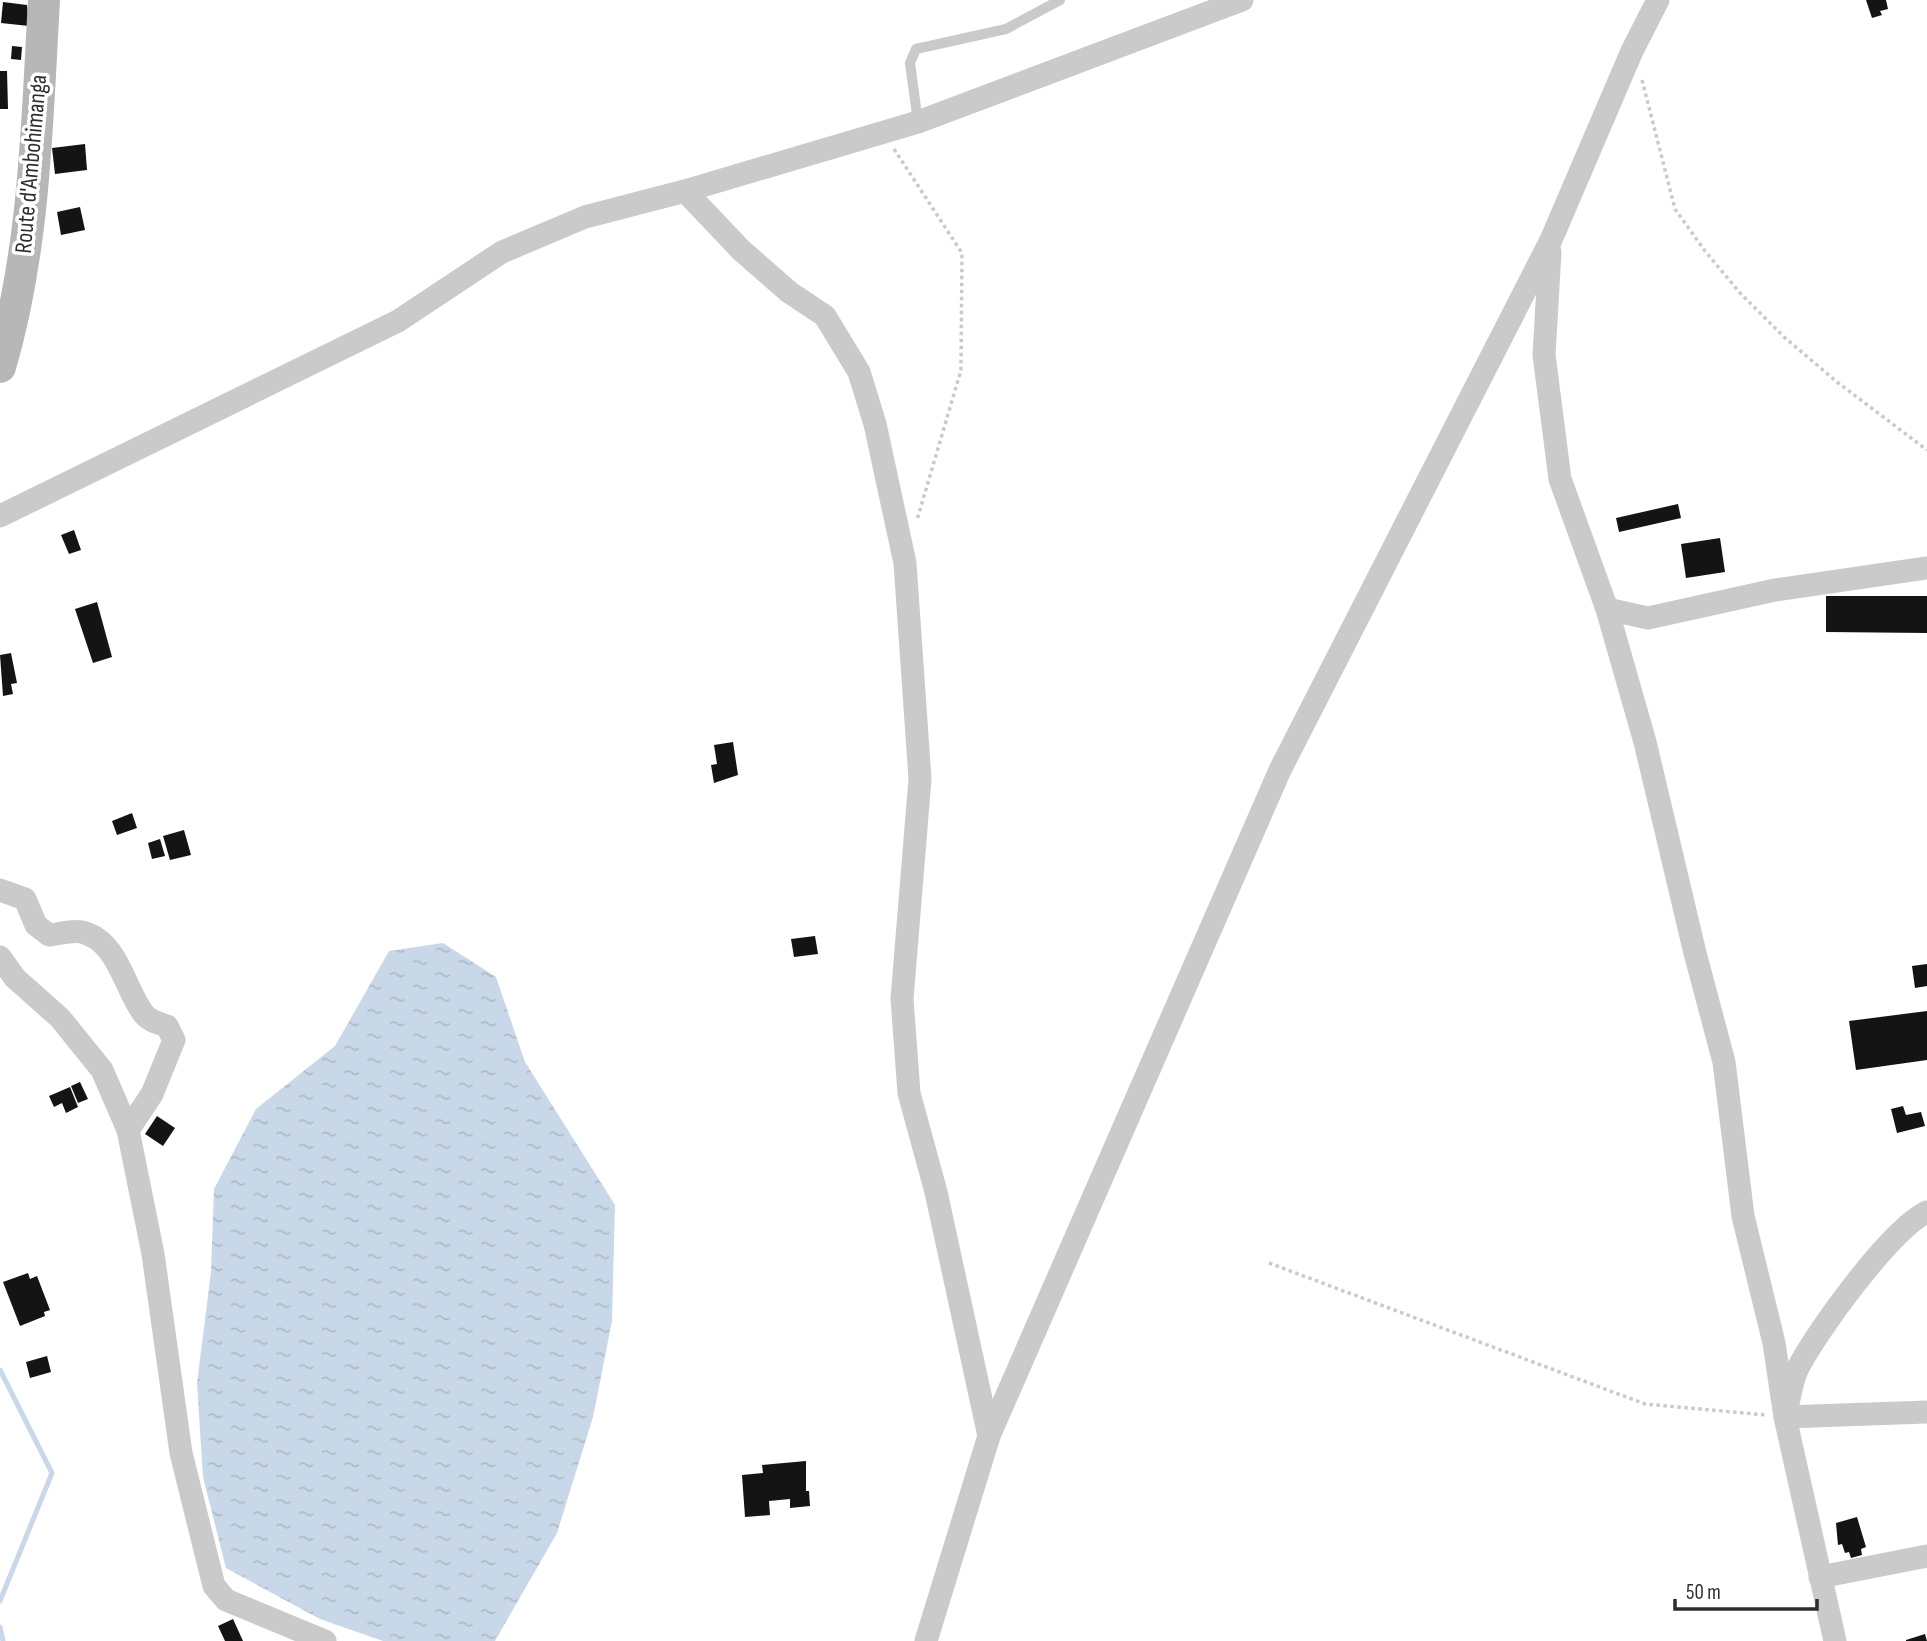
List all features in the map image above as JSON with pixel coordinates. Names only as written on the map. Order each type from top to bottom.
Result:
[{"type":"street","name":"Route d'Ambohimanga","points":[[0,367],[14,320],[33,190],[44,0]]},
{"type":"street","points":[[0,516],[397,321],[502,252],[585,217],[685,191],[918,122],[1242,0]]},
{"type":"street","points":[[926,1641],[989,1436],[1280,770],[1551,240],[1632,51],[1658,0]]},
{"type":"street","points":[[685,191],[751,259],[789,292],[825,316],[859,372],[875,424],[905,563],[920,779],[902,999],[909,1093],[936,1192],[989,1436]]},
{"type":"street","points":[[1551,240],[1544,355],[1560,479],[1607,609],[1646,742],[1695,953],[1724,1062],[1743,1216],[1774,1343],[1785,1417],[1835,1641]]},
{"type":"street","points":[[1607,609],[1647,618],[1775,590],[1927,568]]},
{"type":"street","points":[[0,890],[24,900],[36,925],[49,935],[79,932],[99,939],[121,969],[143,1013],[150,1020],[167,1026],[171,1033],[174,1040],[168,1060],[152,1094],[128,1130]]},
{"type":"street","points":[[0,957],[15,978],[60,1018],[102,1070],[128,1130],[153,1254],[181,1453],[214,1586],[226,1600],[324,1641]]},
{"type":"street","points":[[1785,1417],[1797,1371],[1833,1315],[1885,1249],[1927,1212]]},
{"type":"street","points":[[1785,1417],[1927,1412]]},
{"type":"street","points":[[1820,1577],[1927,1556]]},
{"type":"lane","points":[[918,122],[910,63],[916,49],[1006,29],[1060,0]]},
{"type":"path","points":[[1632,51],[1652,112],[1658,151],[1675,209],[1740,292],[1784,337],[1837,382],[1927,450]]},
{"type":"path","points":[[883,131],[962,253],[961,370],[916,524]]},
{"type":"path","points":[[1269,1263],[1645,1404],[1785,1417]]},
{"type":"water","points":[[443,943],[496,977],[525,1062],[615,1205],[612,1321],[593,1417],[557,1533],[495,1641],[383,1641],[320,1619],[226,1568],[203,1477],[197,1383],[211,1272],[214,1189],[256,1109],[335,1046],[389,951]]},
{"type":"building","points":[[1866,0],[1886,0],[1888,9],[1880,11],[1882,15],[1872,18]]},
{"type":"building","points":[[3,2],[27,5],[29,26],[1,23]]},
{"type":"building","points":[[12,46],[22,47],[21,60],[11,59]]},
{"type":"building","points":[[0,71],[7,71],[8,109],[0,109]]},
{"type":"building","points":[[85,144],[87,170],[55,174],[52,148]]},
{"type":"building","points":[[80,207],[85,230],[61,235],[57,212]]},
{"type":"building","points":[[1678,504],[1681,518],[1619,532],[1616,518]]},
{"type":"building","points":[[74,530],[81,550],[69,554],[61,535]]},
{"type":"building","points":[[1720,538],[1725,572],[1686,578],[1681,544]]},
{"type":"building","points":[[1826,596],[1927,596],[1927,633],[1826,632]]},
{"type":"building","points":[[97,602],[112,657],[93,663],[75,609]]},
{"type":"building","points":[[11,653],[17,683],[11,684],[13,694],[3,696],[0,655]]},
{"type":"building","points":[[733,742],[738,775],[714,783],[711,765],[717,764],[714,745]]},
{"type":"building","points":[[132,813],[137,828],[117,835],[112,821]]},
{"type":"building","points":[[184,830],[191,855],[170,860],[163,836]]},
{"type":"building","points":[[160,839],[165,856],[152,859],[148,843]]},
{"type":"building","points":[[815,936],[818,954],[794,957],[791,939]]},
{"type":"building","points":[[1927,964],[1927,986],[1915,988],[1912,966]]},
{"type":"building","points":[[1927,1011],[1927,1060],[1856,1070],[1849,1021]]},
{"type":"building","points":[[80,1082],[88,1099],[78,1103],[71,1086]]},
{"type":"building","points":[[70,1087],[78,1107],[66,1113],[62,1103],[54,1107],[49,1096]]},
{"type":"building","points":[[1903,1106],[1906,1115],[1921,1112],[1925,1126],[1897,1133],[1891,1109]]},
{"type":"building","points":[[157,1116],[175,1128],[163,1146],[145,1134]]},
{"type":"building","points":[[28,1273],[30,1279],[37,1276],[50,1310],[44,1312],[45,1316],[20,1326],[3,1282]]},
{"type":"building","points":[[47,1356],[51,1372],[30,1378],[26,1362]]},
{"type":"building","points":[[806,1461],[806,1491],[809,1491],[810,1506],[790,1508],[790,1499],[769,1501],[770,1515],[745,1517],[742,1475],[763,1473],[762,1465]]},
{"type":"building","points":[[1857,1517],[1866,1547],[1861,1549],[1862,1555],[1851,1558],[1849,1552],[1845,1553],[1842,1544],[1838,1545],[1836,1523]]},
{"type":"building","points":[[233,1619],[243,1641],[225,1641],[218,1626]]},
{"type":"building","points":[[1925,1634],[1927,1641],[1906,1641],[1906,1640]]},
{"type":"waterway","points":[[0,1370],[52,1473],[0,1601]]},
{"type":"waterway","points":[[0,1627],[3,1641]]}]
